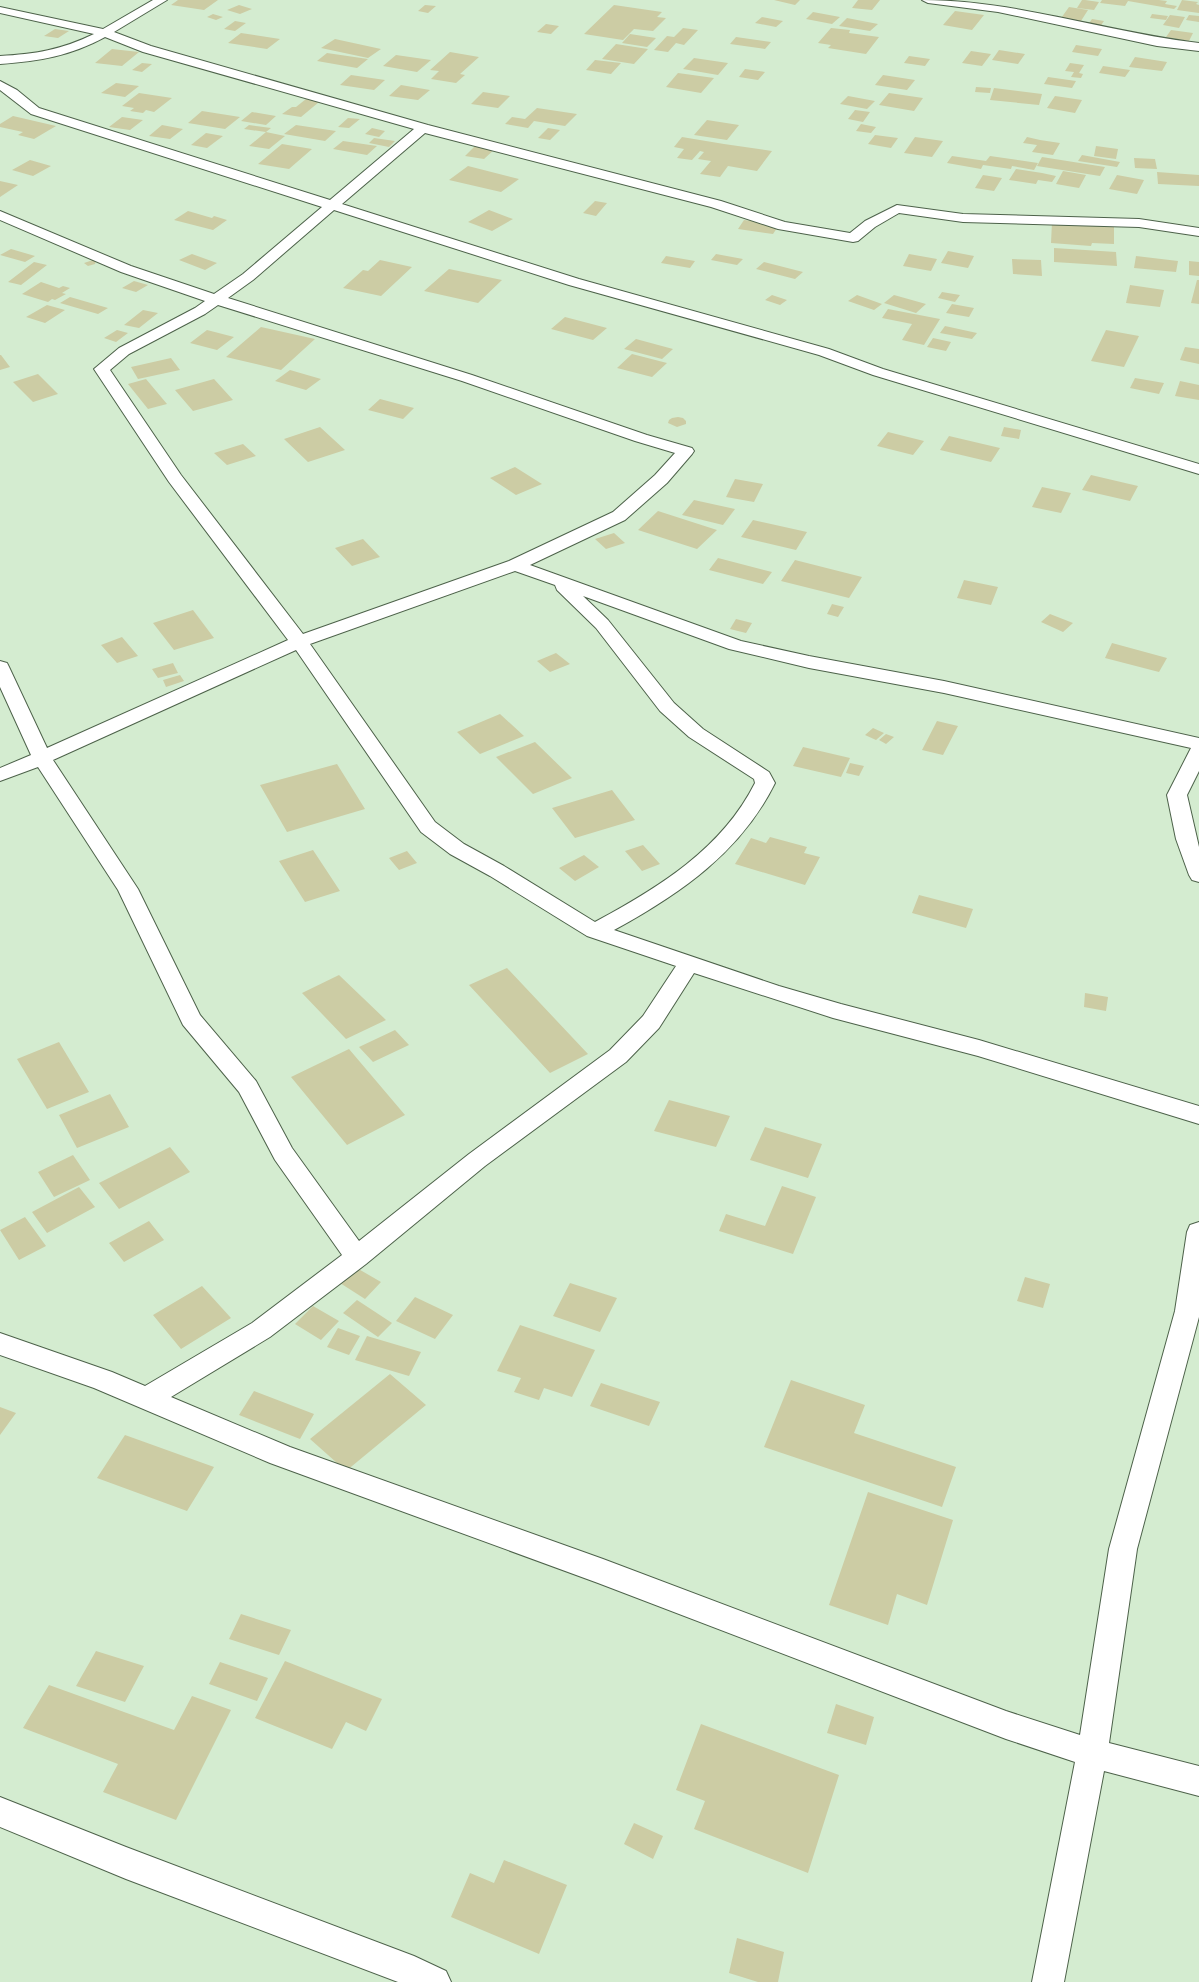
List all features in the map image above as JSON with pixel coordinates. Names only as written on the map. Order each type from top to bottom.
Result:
[{"type":"street","points":[[0,60],[46,56],[82,44],[105,33],[161,0]]},
{"type":"street","points":[[928,0],[1004,11],[1150,41],[1199,48]]},
{"type":"street","points":[[0,10],[105,33],[147,49],[423,128],[716,204],[783,226],[853,238],[870,224],[897,209],[963,218],[1028,222],[1048,220],[1139,223],[1199,232]]},
{"type":"street","points":[[0,85],[13,93],[35,111],[574,282],[824,352],[878,372],[1035,418],[1199,469]]},
{"type":"street","points":[[423,128],[248,277],[200,311],[124,351],[102,369],[175,478],[299,642],[428,827],[457,849],[497,871],[595,931],[772,991],[841,1012],[979,1048],[1199,1115]]},
{"type":"street","points":[[0,215],[126,269],[215,299],[467,378],[627,433],[686,451],[661,479],[620,516],[515,565],[299,642],[42,758],[0,775]]},
{"type":"street","points":[[515,565],[735,645],[809,662],[944,688],[1199,744]]},
{"type":"street","points":[[557,579],[602,624],[668,707],[696,733],[762,776],[765,783],[752,808],[707,860],[638,908],[595,931]]},
{"type":"street","points":[[0,667],[42,758],[128,888],[191,1019],[248,1087],[283,1154],[357,1257]]},
{"type":"street","points":[[1199,751],[1177,795],[1186,839],[1199,875]]},
{"type":"street","points":[[145,1399],[261,1330],[357,1257],[477,1160],[618,1056],[652,1022],[689,963]]},
{"type":"street","points":[[1048,1982],[1092,1753],[1123,1549],[1188,1311],[1199,1232]]},
{"type":"street","points":[[0,1344],[103,1380],[280,1455],[603,1572],[1006,1725],[1092,1753],[1199,1781]]},
{"type":"street","points":[[0,1812],[435,1982]]},
{"type":"building","points":[[178,0],[218,0],[204,10],[171,5]]},
{"type":"building","points":[[774,0],[800,0],[795,5]]},
{"type":"building","points":[[858,0],[880,0],[872,10],[852,8]]},
{"type":"building","points":[[1082,0],[1099,2],[1094,10],[1077,8]]},
{"type":"building","points":[[1102,0],[1159,0],[1167,1],[1165,4],[1177,6],[1174,9],[1128,1],[1125,6],[1100,3]]},
{"type":"building","points":[[1182,0],[1198,2],[1196,4],[1199,5],[1199,13],[1177,10]]},
{"type":"building","points":[[239,5],[252,9],[240,14],[227,10]]},
{"type":"building","points":[[425,5],[436,6],[428,13],[418,11]]},
{"type":"building","points":[[614,5],[662,12],[657,17],[666,18],[653,31],[634,29],[623,40],[584,34]]},
{"type":"building","points":[[1069,7],[1088,10],[1079,24],[1059,21]]},
{"type":"building","points":[[955,11],[984,15],[972,30],[943,25]]},
{"type":"building","points":[[813,12],[840,17],[832,24],[806,19]]},
{"type":"building","points":[[213,14],[223,17],[216,20],[207,17]]},
{"type":"building","points":[[1152,14],[1168,16],[1166,20],[1150,18]]},
{"type":"building","points":[[1170,15],[1185,17],[1179,28],[1163,25]]},
{"type":"building","points":[[1189,15],[1199,16],[1199,22],[1186,20]]},
{"type":"building","points":[[762,17],[783,21],[776,27],[755,23]]},
{"type":"building","points":[[847,18],[878,24],[870,31],[839,26]]},
{"type":"building","points":[[1092,19],[1104,21],[1099,28],[1087,26]]},
{"type":"building","points":[[235,21],[246,23],[235,31],[224,29]]},
{"type":"building","points":[[546,24],[559,26],[551,34],[537,32]]},
{"type":"building","points":[[683,28],[698,30],[684,45],[676,43],[668,52],[654,50],[667,36],[674,37]]},
{"type":"building","points":[[831,28],[850,30],[849,33],[879,37],[866,54],[828,48],[831,45],[818,43]]},
{"type":"building","points":[[55,29],[69,31],[58,38],[44,36]]},
{"type":"building","points":[[1171,30],[1193,33],[1189,41],[1166,37]]},
{"type":"building","points":[[241,33],[280,39],[267,49],[228,43]]},
{"type":"building","points":[[630,34],[656,38],[647,47],[622,43]]},
{"type":"building","points":[[736,37],[771,42],[765,49],[730,44]]},
{"type":"building","points":[[335,39],[381,49],[368,58],[321,48]]},
{"type":"building","points":[[616,44],[648,49],[634,64],[602,59]]},
{"type":"building","points":[[1076,45],[1102,49],[1098,56],[1072,52]]},
{"type":"building","points":[[112,49],[139,52],[122,66],[95,63]]},
{"type":"building","points":[[999,50],[1025,54],[1018,64],[992,60]]},
{"type":"building","points":[[971,51],[991,54],[982,66],[962,63]]},
{"type":"building","points":[[450,52],[479,57],[460,74],[465,75],[456,83],[431,79],[439,71],[430,70]]},
{"type":"building","points":[[327,53],[368,59],[357,68],[317,61]]},
{"type":"building","points":[[396,55],[431,60],[417,72],[383,66]]},
{"type":"building","points":[[909,56],[930,59],[925,66],[904,63]]},
{"type":"building","points":[[1135,57],[1167,62],[1162,71],[1129,67]]},
{"type":"building","points":[[694,58],[728,63],[718,75],[683,69]]},
{"type":"building","points":[[595,60],[621,63],[611,74],[586,70]]},
{"type":"building","points":[[142,63],[152,64],[142,72],[132,70]]},
{"type":"building","points":[[1070,63],[1084,65],[1079,73],[1083,74],[1081,78],[1071,77],[1074,72],[1065,71]]},
{"type":"building","points":[[1103,66],[1130,70],[1125,77],[1099,73]]},
{"type":"building","points":[[745,69],[765,72],[758,80],[739,77]]},
{"type":"building","points":[[678,73],[714,78],[701,93],[666,87]]},
{"type":"building","points":[[351,75],[385,80],[374,90],[340,85]]},
{"type":"building","points":[[883,75],[915,80],[907,90],[875,85]]},
{"type":"building","points":[[1048,77],[1076,81],[1072,88],[1044,84]]},
{"type":"building","points":[[116,83],[139,86],[125,97],[101,93]]},
{"type":"building","points":[[401,85],[430,90],[418,100],[389,96]]},
{"type":"building","points":[[976,87],[991,88],[990,93],[975,92]]},
{"type":"building","points":[[994,88],[1042,94],[1039,105],[990,100]]},
{"type":"building","points":[[483,92],[510,96],[498,108],[471,104]]},
{"type":"building","points":[[139,93],[172,98],[154,112],[146,110],[143,113],[130,111],[134,108],[122,106]]},
{"type":"building","points":[[889,93],[923,98],[914,111],[879,105]]},
{"type":"building","points":[[848,96],[875,101],[867,109],[840,104]]},
{"type":"building","points":[[1055,96],[1082,100],[1075,113],[1047,108]]},
{"type":"building","points":[[306,99],[319,102],[301,117],[282,114],[292,107],[296,107]]},
{"type":"building","points":[[537,108],[577,114],[565,126],[534,121],[528,128],[505,124],[512,117],[525,119]]},
{"type":"building","points":[[855,110],[870,112],[863,122],[848,119]]},
{"type":"building","points":[[202,111],[240,117],[225,129],[188,123]]},
{"type":"building","points":[[252,112],[276,116],[266,125],[241,121]]},
{"type":"building","points":[[13,116],[56,126],[34,139],[18,135],[23,132],[0,127],[0,124]]},
{"type":"building","points":[[122,117],[143,120],[130,130],[109,127]]},
{"type":"building","points":[[348,118],[360,119],[349,128],[338,127]]},
{"type":"building","points":[[707,120],[739,125],[727,140],[694,135]]},
{"type":"building","points":[[861,124],[876,127],[871,133],[856,131]]},
{"type":"building","points":[[162,125],[183,129],[170,139],[149,136]]},
{"type":"building","points":[[249,125],[271,128],[266,132],[244,129]]},
{"type":"building","points":[[296,125],[336,131],[325,141],[284,134]]},
{"type":"building","points":[[372,128],[385,131],[379,137],[365,134]]},
{"type":"building","points":[[548,128],[560,130],[550,140],[538,138]]},
{"type":"building","points":[[266,132],[285,136],[269,149],[249,146]]},
{"type":"building","points":[[206,133],[223,136],[207,148],[191,145]]},
{"type":"building","points":[[875,135],[898,138],[891,148],[868,144]]},
{"type":"building","points":[[682,137],[772,151],[757,171],[728,166],[720,177],[700,174],[711,161],[698,159],[704,152],[700,151],[692,160],[677,158],[684,149],[674,147]]},
{"type":"building","points":[[915,137],[943,141],[932,157],[904,153]]},
{"type":"building","points":[[1027,137],[1060,143],[1053,155],[1032,152],[1037,145],[1023,143]]},
{"type":"building","points":[[374,138],[395,141],[389,147],[369,143]]},
{"type":"building","points":[[343,141],[377,146],[367,155],[333,149]]},
{"type":"building","points":[[282,144],[312,149],[289,169],[258,164]]},
{"type":"building","points":[[476,145],[496,148],[484,159],[465,156]]},
{"type":"building","points":[[1096,146],[1118,149],[1116,159],[1094,156]]},
{"type":"building","points":[[1082,155],[1120,162],[1117,167],[1078,161]]},
{"type":"building","points":[[952,156],[986,161],[990,156],[1038,163],[1034,170],[1012,166],[1011,169],[983,165],[981,169],[947,163]]},
{"type":"building","points":[[1042,157],[1105,167],[1100,176],[1037,166]]},
{"type":"building","points":[[1134,158],[1155,159],[1157,169],[1135,168]]},
{"type":"building","points":[[30,160],[51,166],[33,176],[12,170]]},
{"type":"building","points":[[468,166],[519,179],[501,192],[449,180]]},
{"type":"building","points":[[1016,169],[1056,176],[1052,182],[1038,180],[1036,184],[1009,180]]},
{"type":"building","points":[[1063,171],[1086,175],[1079,188],[1056,184]]},
{"type":"building","points":[[1157,172],[1199,175],[1199,186],[1158,184]]},
{"type":"building","points":[[983,175],[1002,178],[994,191],[975,188]]},
{"type":"building","points":[[1117,175],[1144,180],[1137,194],[1109,189]]},
{"type":"building","points":[[0,181],[18,185],[0,197]]},
{"type":"building","points":[[595,201],[607,203],[596,216],[583,213]]},
{"type":"building","points":[[489,210],[513,219],[492,231],[468,222]]},
{"type":"building","points":[[188,211],[212,218],[214,216],[227,220],[213,230],[174,220]]},
{"type":"building","points":[[744,220],[779,225],[773,234],[738,229]]},
{"type":"building","points":[[1052,222],[1114,227],[1114,244],[1092,243],[1091,246],[1051,243]]},
{"type":"building","points":[[1054,248],[1116,252],[1117,266],[1054,262]]},
{"type":"building","points":[[11,249],[35,256],[25,262],[0,255]]},
{"type":"building","points":[[948,251],[974,256],[968,268],[941,263]]},
{"type":"building","points":[[192,254],[217,263],[205,270],[179,260]]},
{"type":"building","points":[[716,254],[743,259],[737,265],[711,260]]},
{"type":"building","points":[[909,254],[937,259],[931,271],[903,266]]},
{"type":"building","points":[[666,256],[695,261],[690,268],[661,263]]},
{"type":"building","points":[[1136,256],[1178,261],[1176,272],[1134,268]]},
{"type":"building","points":[[1012,259],[1041,260],[1042,276],[1013,274]]},
{"type":"building","points":[[93,260],[96,261],[95,264],[88,266],[84,263]]},
{"type":"building","points":[[380,260],[412,267],[381,296],[343,288],[363,270],[368,271]]},
{"type":"building","points":[[1189,261],[1199,262],[1199,276],[1189,275]]},
{"type":"building","points":[[34,262],[47,265],[21,285],[8,282]]},
{"type":"building","points":[[764,262],[803,272],[795,279],[756,269]]},
{"type":"building","points":[[449,269],[502,280],[478,303],[424,291]]},
{"type":"building","points":[[1197,280],[1199,280],[1199,304],[1191,303]]},
{"type":"building","points":[[134,281],[148,285],[136,292],[122,288]]},
{"type":"building","points":[[41,282],[59,288],[63,286],[70,288],[62,293],[66,294],[48,302],[22,294]]},
{"type":"building","points":[[1130,285],[1164,290],[1160,307],[1126,303]]},
{"type":"building","points":[[942,292],[960,295],[955,302],[938,298]]},
{"type":"building","points":[[772,295],[787,300],[780,305],[765,300]]},
{"type":"building","points":[[857,295],[882,304],[874,310],[848,301]]},
{"type":"building","points":[[894,295],[926,304],[916,313],[884,303]]},
{"type":"building","points":[[70,297],[108,308],[98,314],[60,303]]},
{"type":"building","points":[[952,304],[974,308],[969,317],[946,313]]},
{"type":"building","points":[[47,305],[65,310],[45,323],[26,317]]},
{"type":"building","points":[[888,309],[940,319],[924,345],[902,340],[912,324],[882,318]]},
{"type":"building","points":[[143,310],[158,313],[139,328],[124,325]]},
{"type":"building","points":[[565,317],[607,328],[593,340],[551,329]]},
{"type":"building","points":[[945,326],[977,333],[972,339],[940,333]]},
{"type":"building","points":[[261,327],[315,339],[281,370],[226,357]]},
{"type":"building","points":[[117,330],[128,333],[116,342],[104,338]]},
{"type":"building","points":[[207,330],[234,337],[217,350],[190,343]]},
{"type":"building","points":[[1106,330],[1139,336],[1124,367],[1091,361]]},
{"type":"building","points":[[933,338],[951,342],[946,351],[927,347]]},
{"type":"building","points":[[636,339],[673,349],[662,359],[624,349]]},
{"type":"building","points":[[1185,347],[1199,349],[1199,364],[1180,360]]},
{"type":"building","points":[[632,354],[667,363],[652,377],[617,368]]},
{"type":"building","points":[[1,355],[10,367],[0,370]]},
{"type":"building","points":[[171,358],[180,370],[138,379],[131,367]]},
{"type":"building","points":[[290,370],[321,379],[306,390],[275,381]]},
{"type":"building","points":[[38,374],[58,394],[33,402],[13,382]]},
{"type":"building","points":[[1135,378],[1164,383],[1159,394],[1130,388]]},
{"type":"building","points":[[146,379],[167,404],[148,409],[128,384]]},
{"type":"building","points":[[214,379],[233,400],[193,411],[175,390]]},
{"type":"building","points":[[1180,381],[1199,385],[1199,400],[1175,396]]},
{"type":"building","points":[[380,399],[414,408],[403,419],[368,410]]},
{"type":"building","points":[[672,418],[683,418],[686,421],[686,424],[677,427],[668,423]]},
{"type":"building","points":[[320,427],[345,450],[308,462],[284,439]]},
{"type":"building","points":[[1004,427],[1021,430],[1019,439],[1001,436]]},
{"type":"building","points":[[888,432],[924,441],[913,455],[877,446]]},
{"type":"building","points":[[949,436],[1000,448],[991,462],[940,450]]},
{"type":"building","points":[[243,444],[256,456],[227,465],[214,453]]},
{"type":"building","points":[[515,467],[542,484],[516,495],[490,478]]},
{"type":"building","points":[[1091,475],[1138,486],[1130,501],[1082,490]]},
{"type":"building","points":[[735,479],[763,484],[754,502],[726,497]]},
{"type":"building","points":[[1042,487],[1071,493],[1061,513],[1032,507]]},
{"type":"building","points":[[694,500],[735,509],[723,525],[682,515]]},
{"type":"building","points":[[658,511],[717,530],[697,549],[638,530]]},
{"type":"building","points":[[753,520],[807,532],[796,550],[741,537]]},
{"type":"building","points":[[614,533],[625,543],[606,549],[595,539]]},
{"type":"building","points":[[363,539],[380,557],[352,566],[335,548]]},
{"type":"building","points":[[718,558],[772,572],[763,584],[709,570]]},
{"type":"building","points":[[795,560],[862,577],[849,598],[781,581]]},
{"type":"building","points":[[964,580],[998,587],[991,605],[957,598]]},
{"type":"building","points":[[832,604],[844,607],[838,617],[827,614]]},
{"type":"building","points":[[193,610],[214,638],[174,650],[153,623]]},
{"type":"building","points":[[1050,614],[1073,623],[1063,632],[1041,622]]},
{"type":"building","points":[[736,619],[752,623],[746,633],[730,629]]},
{"type":"building","points":[[122,637],[138,656],[117,663],[101,645]]},
{"type":"building","points":[[1112,643],[1167,658],[1159,672],[1105,658]]},
{"type":"building","points":[[556,653],[570,664],[550,672],[537,661]]},
{"type":"building","points":[[173,663],[178,673],[158,678],[152,669]]},
{"type":"building","points":[[180,675],[184,681],[166,687],[163,680]]},
{"type":"building","points":[[500,714],[524,736],[480,754],[457,732]]},
{"type":"building","points":[[937,721],[958,726],[943,755],[922,750]]},
{"type":"building","points":[[873,728],[884,733],[876,740],[865,735]]},
{"type":"building","points":[[886,734],[894,737],[886,744],[879,740]]},
{"type":"building","points":[[535,742],[572,778],[533,794],[496,757]]},
{"type":"building","points":[[803,747],[850,758],[841,777],[793,766]]},
{"type":"building","points":[[850,763],[864,766],[859,776],[846,773]]},
{"type":"building","points":[[337,764],[365,809],[287,832],[260,785]]},
{"type":"building","points":[[612,790],[635,820],[575,838],[552,808]]},
{"type":"building","points":[[770,837],[807,847],[804,853],[820,857],[805,885],[735,864],[751,838],[766,843]]},
{"type":"building","points":[[643,845],[660,864],[642,871],[625,851]]},
{"type":"building","points":[[313,850],[340,891],[305,902],[279,861]]},
{"type":"building","points":[[407,851],[417,863],[399,870],[389,858]]},
{"type":"building","points":[[584,855],[599,867],[575,881],[559,868]]},
{"type":"building","points":[[919,895],[973,909],[966,928],[912,913]]},
{"type":"building","points":[[507,968],[588,1054],[550,1073],[469,985]]},
{"type":"building","points":[[339,975],[386,1020],[346,1039],[302,993]]},
{"type":"building","points":[[1085,993],[1108,997],[1106,1011],[1084,1007]]},
{"type":"building","points":[[395,1030],[409,1045],[373,1062],[359,1047]]},
{"type":"building","points":[[59,1042],[89,1092],[47,1109],[17,1059]]},
{"type":"building","points":[[349,1049],[405,1115],[347,1145],[291,1077]]},
{"type":"building","points":[[110,1094],[129,1127],[77,1148],[59,1115]]},
{"type":"building","points":[[669,1100],[730,1116],[716,1147],[654,1131]]},
{"type":"building","points":[[765,1127],[822,1144],[808,1178],[750,1160]]},
{"type":"building","points":[[170,1147],[190,1172],[119,1209],[99,1183]]},
{"type":"building","points":[[73,1155],[90,1180],[54,1197],[38,1172]]},
{"type":"building","points":[[782,1186],[816,1197],[793,1254],[719,1231],[726,1214],[765,1226]]},
{"type":"building","points":[[79,1187],[95,1207],[47,1233],[32,1212]]},
{"type":"building","points":[[25,1217],[46,1246],[19,1260],[0,1230]]},
{"type":"building","points":[[149,1221],[164,1240],[124,1262],[109,1243]]},
{"type":"building","points":[[355,1267],[381,1282],[365,1299],[340,1283]]},
{"type":"building","points":[[1025,1277],[1050,1284],[1043,1308],[1017,1301]]},
{"type":"building","points":[[570,1283],[617,1298],[600,1332],[553,1316]]},
{"type":"building","points":[[202,1286],[231,1318],[181,1349],[153,1315]]},
{"type":"building","points":[[415,1297],[453,1315],[435,1339],[396,1321]]},
{"type":"building","points":[[357,1300],[392,1323],[378,1337],[343,1313]]},
{"type":"building","points":[[313,1306],[339,1321],[321,1340],[295,1324]]},
{"type":"building","points":[[520,1325],[595,1350],[572,1397],[544,1388],[539,1400],[514,1392],[521,1378],[497,1371]]},
{"type":"building","points":[[338,1328],[360,1336],[349,1355],[327,1347]]},
{"type":"building","points":[[367,1336],[421,1352],[409,1376],[355,1360]]},
{"type":"building","points":[[390,1374],[426,1405],[346,1471],[310,1439]]},
{"type":"building","points":[[791,1380],[865,1405],[854,1433],[956,1467],[942,1507],[764,1447]]},
{"type":"building","points":[[601,1383],[660,1402],[649,1426],[590,1406]]},
{"type":"building","points":[[254,1391],[314,1414],[300,1439],[239,1415]]},
{"type":"building","points":[[0,1407],[16,1413],[0,1435]]},
{"type":"building","points":[[125,1435],[214,1467],[187,1511],[97,1478]]},
{"type":"building","points":[[868,1492],[953,1520],[927,1605],[897,1594],[888,1625],[829,1605]]},
{"type":"building","points":[[241,1614],[291,1630],[279,1655],[229,1639]]},
{"type":"building","points":[[96,1651],[144,1666],[125,1702],[76,1686]]},
{"type":"building","points":[[285,1661],[382,1699],[366,1731],[346,1722],[332,1749],[255,1718]]},
{"type":"building","points":[[220,1662],[268,1678],[257,1701],[209,1684]]},
{"type":"building","points":[[49,1685],[174,1730],[192,1696],[231,1710],[176,1820],[103,1792],[118,1764],[23,1728]]},
{"type":"building","points":[[836,1704],[874,1717],[866,1745],[827,1733]]},
{"type":"building","points":[[701,1724],[839,1775],[808,1873],[694,1829],[705,1801],[676,1790]]},
{"type":"building","points":[[634,1823],[663,1836],[653,1859],[624,1844]]},
{"type":"building","points":[[504,1860],[567,1885],[539,1954],[451,1917],[470,1873],[494,1883]]},
{"type":"building","points":[[737,1938],[784,1952],[778,1982],[758,1982],[729,1973]]}]
